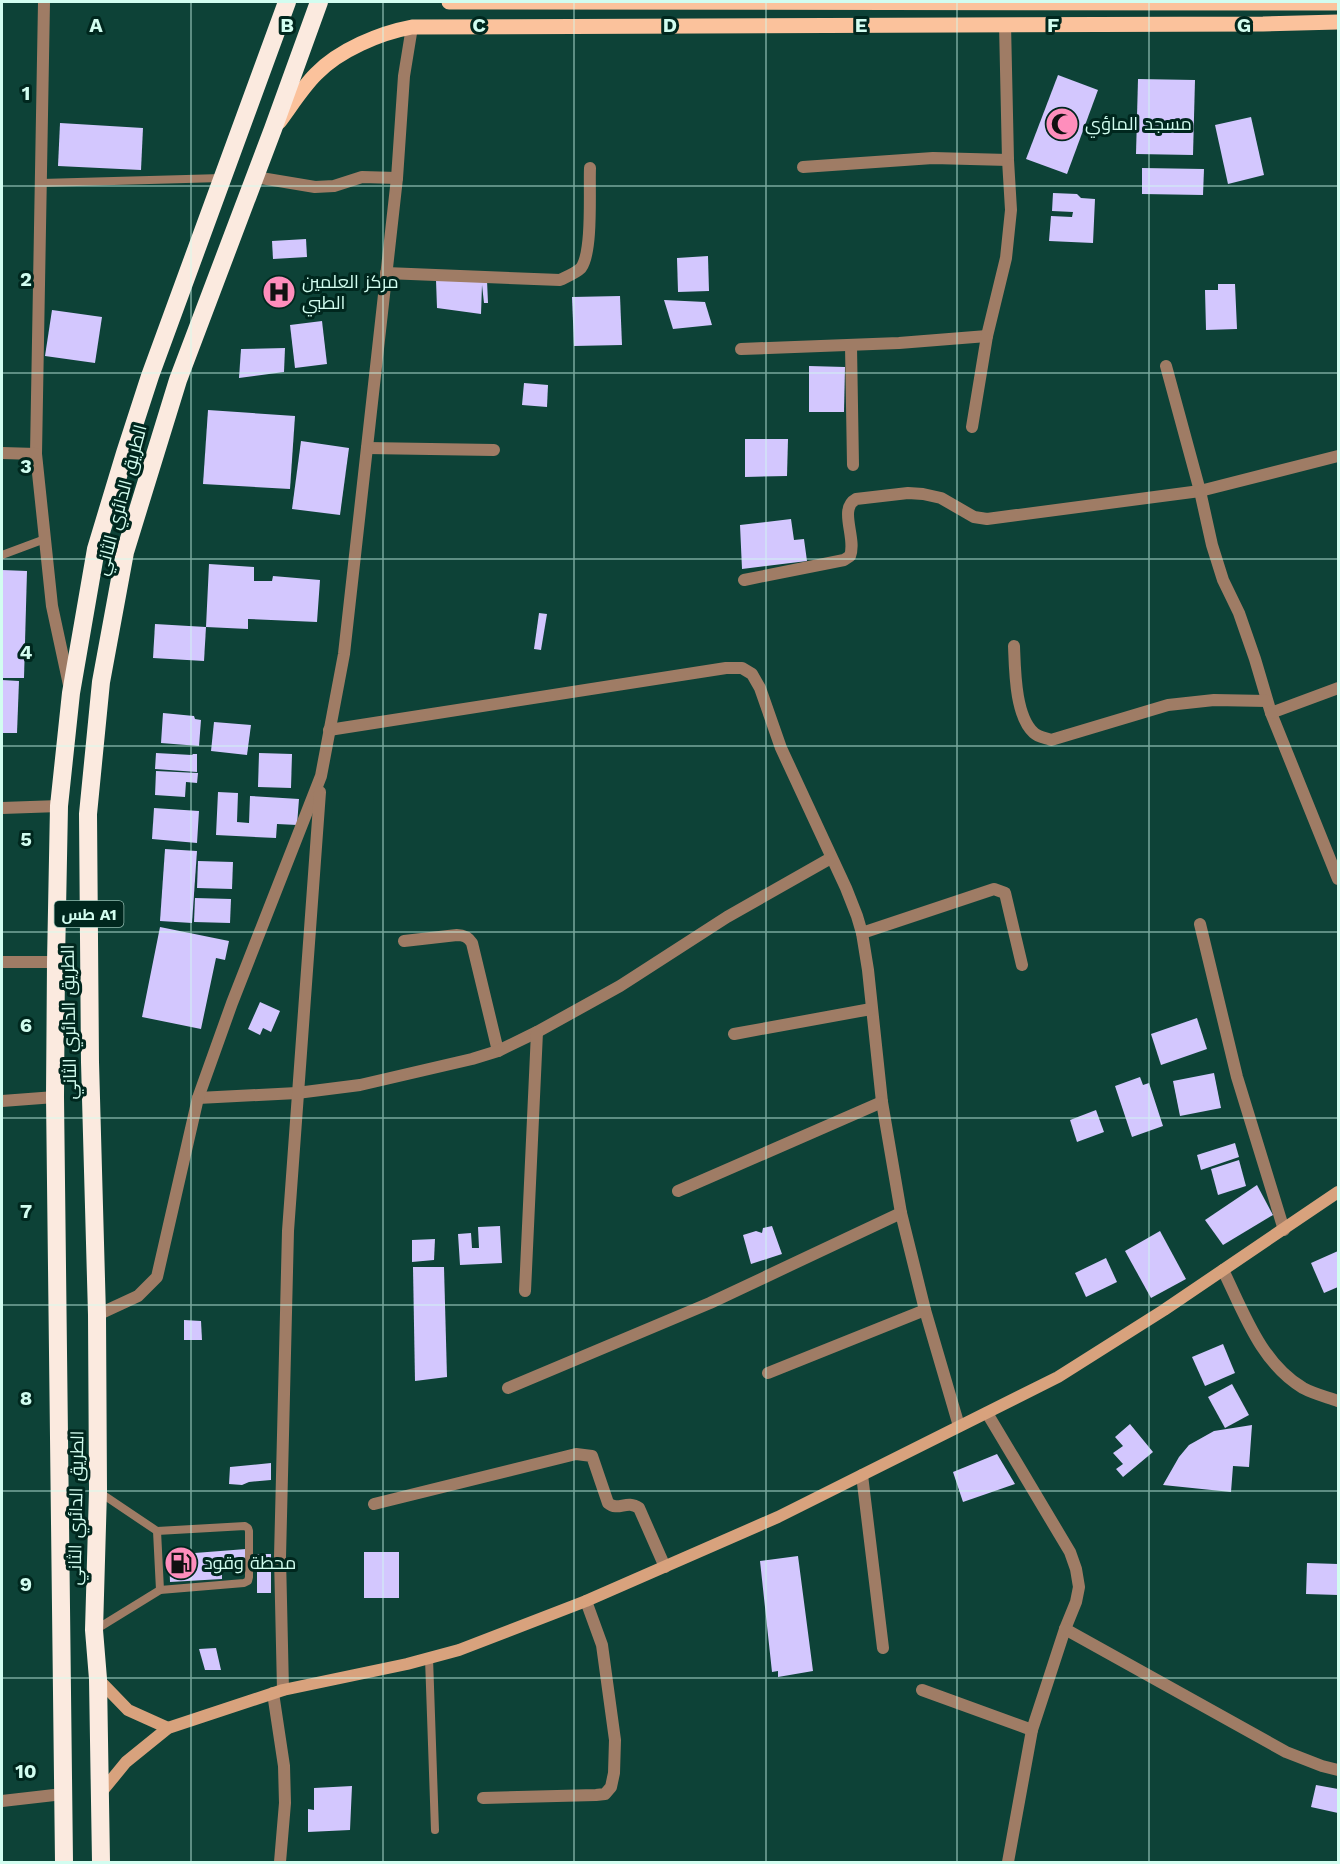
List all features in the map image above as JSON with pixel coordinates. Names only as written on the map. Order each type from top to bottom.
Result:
[{"type":"highway","name":"الطريق الدائري الثاني","points":[[64,1863],[55,1097],[59,806],[71,693],[96,549],[150,376],[287,2]]},
{"type":"highway","name":"الطريق الدائري الثاني","points":[[99,1863],[98,1680],[94,1630],[98,1491],[97,1315],[90,1062],[88,814],[101,682],[125,552],[153,456],[178,380],[319,2]]},
{"type":"main road","points":[[449,2],[1338,3]]},
{"type":"main road","points":[[1173,3],[1174,24]]},
{"type":"main road","points":[[273,129],[317,73],[367,41],[412,27],[1338,22]]},
{"type":"street","points":[[44,2],[36,454],[52,606],[71,693]]},
{"type":"street","points":[[972,427],[987,336],[1006,258],[1011,210],[1005,24]]},
{"type":"street","points":[[280,1863],[285,1803],[278,1691],[281,1487],[288,1231],[297,1093],[321,776],[344,654],[397,178],[404,76],[412,27]]},
{"type":"street","points":[[803,168],[933,158],[1008,160]]},
{"type":"street","points":[[386,273],[560,280],[572,274],[580,268],[585,258],[588,240],[590,168]]},
{"type":"street","points":[[255,177],[315,188],[334,186],[362,177],[397,178]]},
{"type":"street","points":[[741,349],[851,346],[987,336]]},
{"type":"street","points":[[851,346],[853,465]]},
{"type":"street","points":[[1166,366],[1223,580],[1239,613],[1269,707],[1338,879]]},
{"type":"street","points":[[367,448],[494,450]]},
{"type":"street","points":[[2,453],[36,454]]},
{"type":"street","points":[[744,580],[844,560],[850,556],[852,542],[847,507],[856,499],[908,493],[923,494],[941,498],[974,518],[987,519],[1200,491],[1338,456]]},
{"type":"street","points":[[1014,646],[1016,683],[1024,721],[1035,734],[1051,740],[1168,705],[1214,700],[1269,707],[1338,688]]},
{"type":"street","points":[[329,730],[726,668],[742,668],[752,674],[760,688],[781,748],[846,888],[862,933],[882,1102],[901,1214],[925,1310],[959,1426]]},
{"type":"street","points":[[97,1315],[138,1296],[156,1277],[198,1098],[232,1003],[321,776]]},
{"type":"street","points":[[2,808],[59,806]]},
{"type":"street","points":[[198,1098],[297,1093],[360,1085],[498,1051],[620,986],[727,917],[831,858]]},
{"type":"street","points":[[862,933],[994,889],[1005,893],[1022,965]]},
{"type":"street","points":[[1200,924],[1237,1077],[1284,1230]]},
{"type":"street","points":[[404,941],[457,935],[469,938],[498,1051]]},
{"type":"street","points":[[2,962],[56,962]]},
{"type":"street","points":[[734,1034],[871,1009]]},
{"type":"street","points":[[525,1291],[537,1032]]},
{"type":"street","points":[[2,1101],[55,1097]]},
{"type":"street","points":[[678,1191],[882,1102]]},
{"type":"street","points":[[99,1795],[126,1762],[168,1728],[278,1691],[459,1650],[586,1601],[778,1517],[1058,1377],[1164,1310],[1338,1192]]},
{"type":"street","points":[[508,1388],[710,1302],[901,1214]]},
{"type":"street","points":[[1223,1270],[1266,1354],[1281,1373],[1305,1389],[1338,1401]]},
{"type":"street","points":[[768,1373],[925,1310]]},
{"type":"street","points":[[987,1413],[1070,1552],[1079,1587],[1076,1602],[1032,1730],[1008,1863]]},
{"type":"street","points":[[374,1504],[576,1454],[586,1454],[592,1456],[608,1503],[612,1507],[628,1503],[634,1504],[641,1512],[664,1567]]},
{"type":"street","points":[[862,1475],[883,1648]]},
{"type":"street","points":[[483,1798],[596,1795],[605,1794],[611,1787],[614,1773],[615,1740],[607,1680],[602,1645],[586,1601]]},
{"type":"street","points":[[1065,1629],[1286,1752],[1338,1770]]},
{"type":"street","points":[[98,1680],[128,1710],[168,1728]]},
{"type":"street","points":[[922,1690],[1032,1730]]},
{"type":"street","points":[[2,1801],[63,1794]]},
{"type":"lane","points":[[41,183],[222,178]]},
{"type":"lane","points":[[2,555],[45,539]]},
{"type":"lane","points":[[94,1630],[160,1590],[244,1583],[249,1577],[249,1531],[245,1526],[157,1531],[98,1491]]},
{"type":"lane","points":[[157,1531],[160,1590]]},
{"type":"lane","points":[[429,1658],[435,1830]]},
{"type":"building","name":"مسجد الماؤي","points":[[1058,75],[1098,90],[1067,174],[1026,159]]},
{"type":"building","points":[[1138,79],[1195,80],[1193,155],[1136,154]]},
{"type":"building","points":[[1251,117],[1264,175],[1228,184],[1215,125]]},
{"type":"building","points":[[60,123],[143,128],[141,170],[58,166]]},
{"type":"building","points":[[1142,168],[1204,169],[1203,195],[1142,194]]},
{"type":"building","points":[[1053,193],[1077,194],[1081,198],[1095,199],[1093,243],[1049,241],[1051,216],[1072,217],[1073,212],[1052,211]]},
{"type":"building","points":[[306,239],[307,257],[273,259],[272,241]]},
{"type":"building","points":[[708,256],[709,291],[678,292],[677,258]]},
{"type":"building","points":[[436,280],[487,280],[488,303],[484,303],[482,285],[481,314],[437,308]]},
{"type":"building","points":[[1218,284],[1235,284],[1237,329],[1206,330],[1205,290],[1218,290]]},
{"type":"building","points":[[620,296],[622,345],[574,346],[572,297]]},
{"type":"building","points":[[664,300],[705,302],[712,325],[673,329]]},
{"type":"building","points":[[52,310],[102,317],[95,363],[45,356]]},
{"type":"building","points":[[322,321],[327,364],[295,368],[290,325]]},
{"type":"building","points":[[285,348],[284,372],[239,378],[241,349]]},
{"type":"building","points":[[809,366],[845,367],[844,412],[809,412]]},
{"type":"building","points":[[524,383],[548,385],[547,407],[522,405]]},
{"type":"building","points":[[208,410],[295,416],[290,489],[203,484]]},
{"type":"building","points":[[745,439],[788,439],[787,476],[745,477]]},
{"type":"building","points":[[301,441],[349,448],[340,515],[292,509]]},
{"type":"building","points":[[791,519],[794,540],[804,539],[807,561],[742,569],[740,525]]},
{"type":"building","points":[[209,564],[254,567],[254,581],[272,581],[273,576],[320,580],[317,622],[248,619],[248,629],[206,627]]},
{"type":"building","points":[[2,570],[27,571],[24,678],[2,678]]},
{"type":"building","points":[[539,613],[547,614],[541,650],[534,649]]},
{"type":"building","points":[[155,624],[206,627],[204,661],[153,658]]},
{"type":"building","points":[[2,680],[19,681],[17,733],[2,733]]},
{"type":"building","points":[[163,713],[194,716],[195,719],[201,720],[199,746],[161,743]]},
{"type":"building","points":[[214,722],[251,725],[247,755],[211,751]]},
{"type":"building","points":[[156,753],[197,754],[197,772],[155,769]]},
{"type":"building","points":[[259,753],[292,754],[291,788],[258,787]]},
{"type":"building","points":[[156,771],[198,773],[197,783],[186,782],[185,797],[155,795]]},
{"type":"building","points":[[218,792],[238,793],[237,822],[249,823],[250,796],[299,799],[297,825],[277,824],[276,838],[216,835]]},
{"type":"building","points":[[154,808],[199,811],[197,843],[152,839]]},
{"type":"building","points":[[165,849],[197,851],[192,923],[160,921]]},
{"type":"building","points":[[198,861],[233,862],[232,889],[197,888]]},
{"type":"building","points":[[195,898],[231,899],[230,923],[194,922]]},
{"type":"building","points":[[160,927],[229,941],[225,960],[216,958],[201,1029],[142,1017]]},
{"type":"building","points":[[260,1002],[280,1011],[271,1032],[263,1028],[260,1035],[248,1029]]},
{"type":"building","points":[[1197,1018],[1207,1049],[1161,1065],[1151,1034]]},
{"type":"building","points":[[1214,1073],[1221,1108],[1180,1116],[1173,1081]]},
{"type":"building","points":[[1140,1077],[1143,1085],[1149,1083],[1163,1126],[1132,1137],[1115,1086]]},
{"type":"building","points":[[1096,1110],[1104,1132],[1077,1142],[1070,1120]]},
{"type":"building","points":[[1235,1143],[1239,1157],[1201,1170],[1197,1155]]},
{"type":"building","points":[[1239,1160],[1246,1186],[1218,1195],[1211,1169]]},
{"type":"building","points":[[1257,1185],[1273,1215],[1223,1245],[1205,1220]]},
{"type":"building","points":[[500,1226],[502,1263],[460,1265],[458,1234],[471,1233],[472,1248],[479,1248],[478,1227]]},
{"type":"building","points":[[772,1226],[782,1254],[751,1264],[743,1235],[756,1231],[762,1233],[763,1228]]},
{"type":"building","points":[[1160,1231],[1186,1279],[1151,1298],[1125,1251]]},
{"type":"building","points":[[435,1239],[434,1260],[412,1262],[412,1240]]},
{"type":"building","points":[[1338,1251],[1338,1287],[1324,1293],[1311,1263]]},
{"type":"building","points":[[1106,1258],[1117,1282],[1086,1297],[1075,1273]]},
{"type":"building","points":[[413,1267],[444,1267],[447,1377],[415,1381]]},
{"type":"building","points":[[184,1320],[201,1321],[202,1340],[184,1340]]},
{"type":"building","points":[[1223,1344],[1235,1373],[1205,1386],[1192,1357]]},
{"type":"building","points":[[1232,1384],[1249,1415],[1225,1428],[1208,1397]]},
{"type":"building","points":[[1130,1424],[1153,1452],[1123,1477],[1116,1469],[1123,1464],[1113,1453],[1123,1446],[1115,1437]]},
{"type":"building","points":[[1252,1425],[1249,1467],[1233,1466],[1231,1492],[1163,1485],[1179,1457],[1189,1445],[1214,1431]]},
{"type":"building","points":[[997,1454],[1015,1484],[963,1502],[953,1472]]},
{"type":"building","points":[[271,1463],[271,1480],[242,1485],[229,1484],[230,1467]]},
{"type":"building","points":[[246,1549],[248,1567],[222,1570],[222,1579],[170,1582],[169,1555]]},
{"type":"building","points":[[364,1552],[399,1552],[399,1598],[364,1598]]},
{"type":"building","points":[[257,1554],[271,1554],[271,1593],[257,1593]]},
{"type":"building","points":[[798,1556],[813,1671],[778,1677],[778,1671],[772,1672],[760,1561]]},
{"type":"building","points":[[1307,1563],[1338,1564],[1338,1595],[1306,1594]]},
{"type":"building","points":[[216,1648],[221,1670],[205,1670],[199,1649]]},
{"type":"building","points":[[1316,1785],[1338,1789],[1338,1813],[1311,1807]]},
{"type":"building","points":[[352,1786],[350,1830],[308,1832],[308,1809],[314,1810],[314,1788]]},
{"type":"place","name":"مسجد الماؤي","points":[[1062,124]]},
{"type":"place","name":"مركز العلمين الطبي","points":[[279,292]]},
{"type":"place","name":"محطة وقود","points":[[181,1563]]}]
